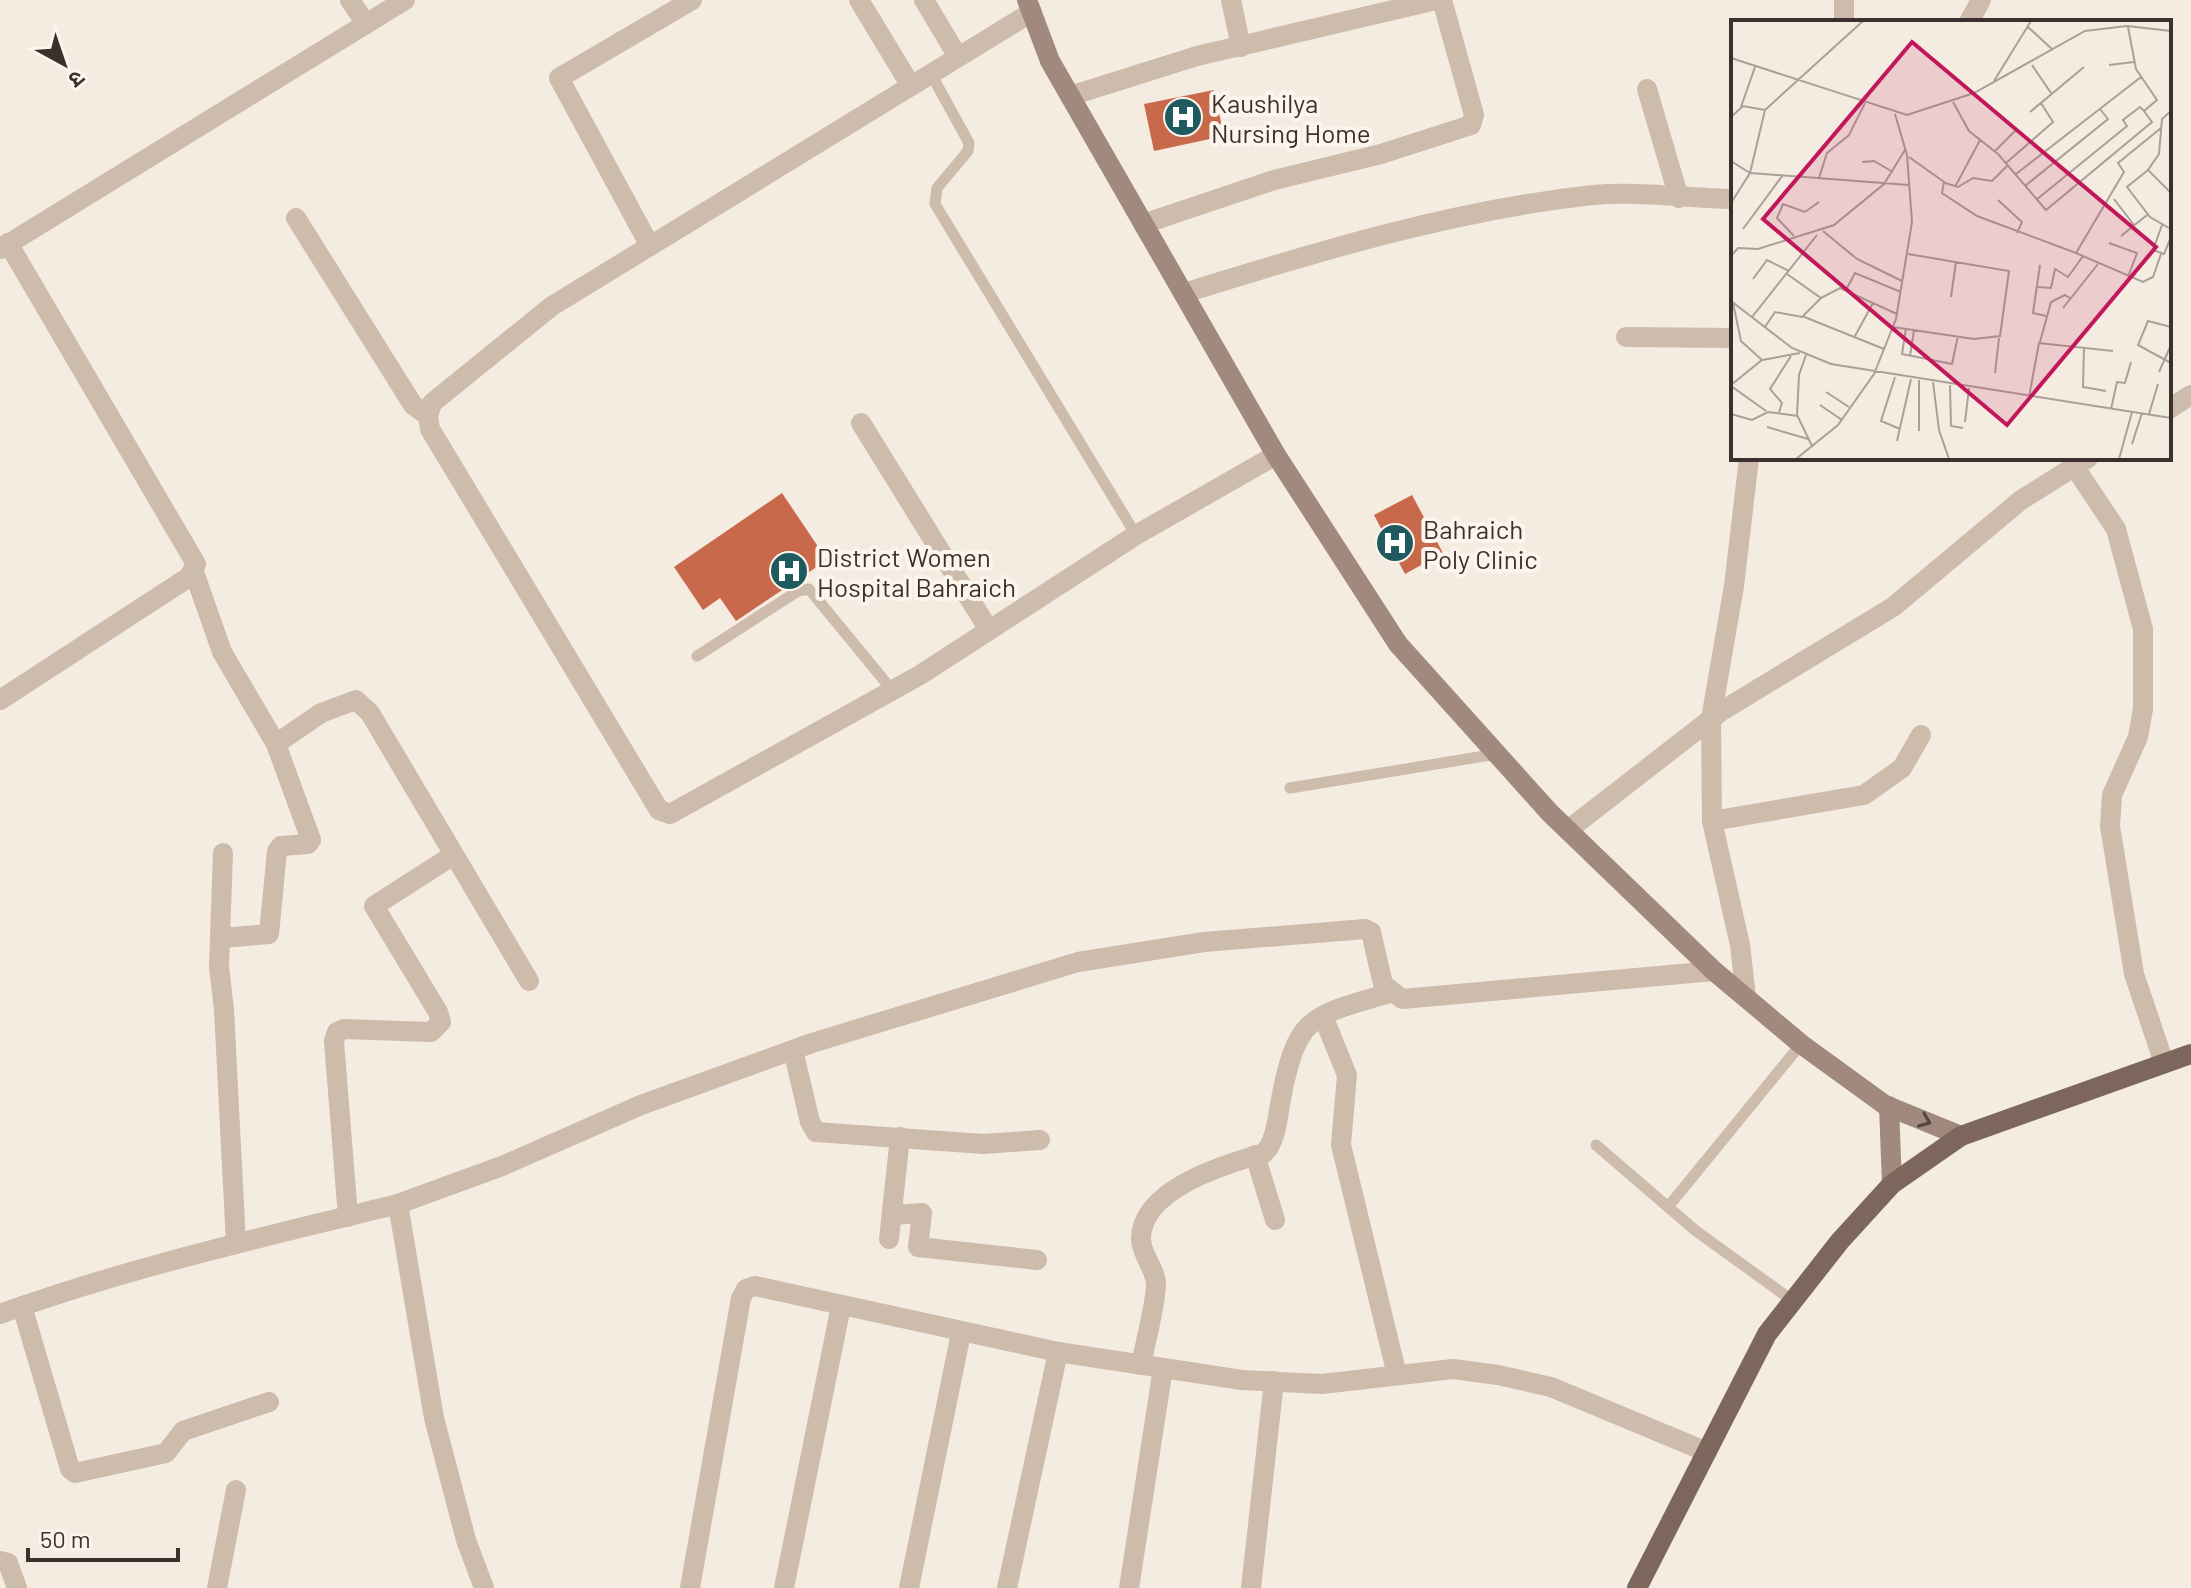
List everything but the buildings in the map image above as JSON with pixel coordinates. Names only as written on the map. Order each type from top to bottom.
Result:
[{"type":"main road","points":[[1029,6],[1050,61],[1276,455],[1398,644],[1568,830],[1714,971],[1801,1044],[1889,1106],[1961,1136]]},
{"type":"main road","points":[[1637,1588],[1767,1334],[1840,1241],[1892,1184],[1961,1136],[2191,1054]]},
{"type":"main road","points":[[1889,1106],[1892,1184]]},
{"type":"street","points":[[350,0],[366,24]]},
{"type":"street","points":[[222,938],[269,934],[278,848],[308,844],[311,840],[276,744],[222,652],[194,572],[196,564],[4,246],[405,0]]},
{"type":"street","points":[[650,246],[559,78],[692,0]]},
{"type":"street","points":[[859,0],[911,86]]},
{"type":"street","points":[[924,0],[958,57]]},
{"type":"street","points":[[1231,0],[1241,47]]},
{"type":"street","points":[[1070,96],[1197,56],[1241,47],[1374,7],[1439,0],[1474,115],[1471,125],[1381,154],[1274,180],[1143,224]]},
{"type":"street","points":[[1970,20],[1981,0]]},
{"type":"street","points":[[1029,6],[931,74],[552,306],[432,403],[428,416],[430,429],[664,813],[670,814],[892,690],[1136,535],[1276,455]]},
{"type":"street","points":[[1647,89],[1679,198]]},
{"type":"street","points":[[1184,293],[1311,253],[1518,206],[1596,195],[1731,199]]},
{"type":"street","points":[[296,218],[413,405],[428,416]]},
{"type":"street","points":[[1626,337],[1731,338]]},
{"type":"street","points":[[2171,408],[2191,395]]},
{"type":"street","points":[[861,423],[989,630]]},
{"type":"street","points":[[1746,997],[1740,945],[1712,821],[1711,719],[1734,586],[1749,460]]},
{"type":"street","points":[[1568,830],[1711,719],[1893,607],[2021,500],[2081,462],[2116,529],[2143,629],[2143,709],[2138,737],[2112,795],[2110,826],[2134,974],[2164,1063]]},
{"type":"street","points":[[0,700],[194,572]]},
{"type":"street","points":[[276,744],[321,713],[356,700],[370,713],[452,856],[529,981]]},
{"type":"street","points":[[1712,821],[1864,795],[1902,768],[1921,735]]},
{"type":"street","points":[[223,853],[220,986],[224,1010],[236,1244]]},
{"type":"street","points":[[348,1217],[334,1041],[337,1032],[344,1029],[431,1032],[439,1026],[438,1012],[374,906],[452,856]]},
{"type":"street","points":[[0,1314],[80,1284],[398,1204],[502,1166],[641,1105],[793,1050],[1078,962],[1204,942],[1365,929],[1371,932],[1383,984],[1390,993],[1402,999],[1714,971]]},
{"type":"street","points":[[1141,1365],[1157,1283],[1141,1245],[1146,1222],[1153,1211],[1191,1177],[1264,1153],[1273,1141],[1290,1053],[1297,1038],[1323,1016],[1390,993]]},
{"type":"street","points":[[1323,1016],[1347,1075],[1341,1145],[1397,1375]]},
{"type":"street","points":[[793,1050],[810,1122],[816,1132],[983,1144],[1040,1140]]},
{"type":"street","points":[[889,1239],[900,1137]]},
{"type":"street","points":[[1255,1155],[1275,1220]]},
{"type":"street","points":[[398,1204],[434,1418],[466,1540],[484,1588]]},
{"type":"street","points":[[892,1215],[922,1213],[918,1247],[1037,1260]]},
{"type":"street","points":[[690,1588],[741,1298],[746,1289],[755,1286],[961,1333],[1163,1368],[1322,1384],[1453,1369],[1551,1387],[1707,1452]]},
{"type":"street","points":[[22,1306],[70,1469],[75,1473],[166,1453],[183,1431],[269,1402]]},
{"type":"street","points":[[784,1588],[841,1306]]},
{"type":"street","points":[[909,1588],[961,1333]]},
{"type":"street","points":[[1007,1588],[1058,1352]]},
{"type":"street","points":[[1129,1588],[1163,1368]]},
{"type":"street","points":[[1251,1588],[1274,1381]]},
{"type":"street","points":[[217,1588],[236,1490]]},
{"type":"street","points":[[0,1561],[8,1563],[17,1588]]},
{"type":"lane","points":[[931,74],[969,143],[968,151],[937,188],[935,204],[1136,535]]},
{"type":"lane","points":[[697,656],[798,591],[809,589],[892,690]]},
{"type":"lane","points":[[1290,788],[1497,754]]},
{"type":"lane","points":[[1668,1207],[1801,1044]]},
{"type":"lane","points":[[1596,1145],[1736,1262],[1793,1301]]},
{"type":"place","name":"Kaushilya Nursing Home","points":[[1183,117]]},
{"type":"place","name":"Bahraich Poly Clinic","points":[[1395,543]]},
{"type":"place","name":"District Women Hospital Bahraich","points":[[789,571]]}]
